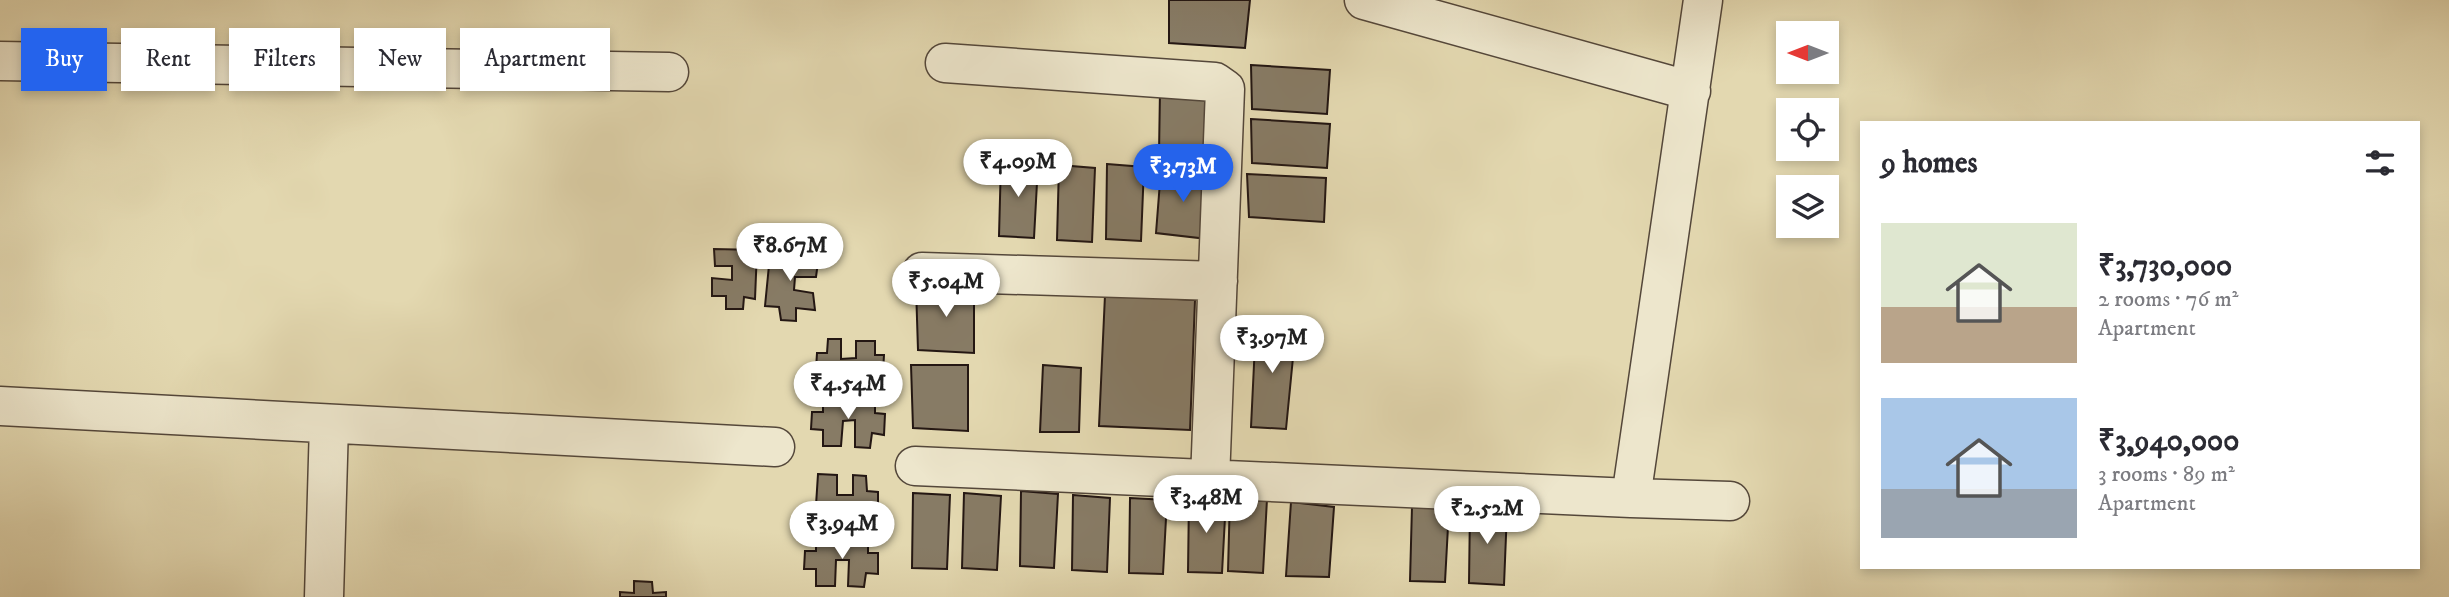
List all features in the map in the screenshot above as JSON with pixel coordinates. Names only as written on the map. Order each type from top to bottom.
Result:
[{"type":"street","points":[[1364,0],[1691,92]]},
{"type":"street","points":[[1631,498],[1703,0]]},
{"type":"street","points":[[0,61],[669,72]]},
{"type":"street","points":[[945,63],[1215,82],[1225,89],[1210,480]]},
{"type":"street","points":[[922,272],[1219,281]]},
{"type":"street","points":[[0,406],[775,447]]},
{"type":"street","points":[[324,597],[329,424]]},
{"type":"street","points":[[915,466],[1730,501]]},
{"type":"building","points":[[1169,0],[1250,0],[1245,48],[1169,43]]},
{"type":"building","points":[[1251,65],[1330,70],[1327,114],[1252,109]]},
{"type":"building","points":[[1160,90],[1213,91],[1208,152],[1159,154]]},
{"type":"building","points":[[1251,119],[1330,124],[1327,168],[1252,163]]},
{"type":"building","points":[[1001,161],[1038,164],[1034,238],[999,236]]},
{"type":"building","points":[[1107,164],[1144,167],[1141,241],[1106,239]]},
{"type":"building","points":[[1059,165],[1095,168],[1092,242],[1057,240]]},
{"type":"building","points":[[1161,169],[1206,172],[1208,239],[1156,233]]},
{"type":"building","points":[[1247,174],[1326,178],[1324,222],[1249,217]]},
{"type":"building","points":[[789,245],[803,245],[802,259],[818,262],[816,277],[795,277],[794,290],[813,293],[815,310],[796,308],[796,321],[781,320],[779,307],[765,306],[770,255],[790,256]]},
{"type":"building","points":[[714,249],[757,250],[755,299],[744,297],[743,309],[726,309],[726,296],[712,296],[712,278],[732,280],[732,266],[715,266]]},
{"type":"building","points":[[916,287],[974,287],[974,353],[918,350]]},
{"type":"building","points":[[1105,295],[1195,300],[1190,430],[1099,426]]},
{"type":"building","points":[[1256,323],[1296,327],[1286,429],[1251,427]]},
{"type":"building","points":[[828,339],[841,339],[841,359],[856,358],[856,341],[875,341],[875,355],[884,355],[883,372],[872,372],[873,386],[824,386],[824,369],[816,369],[817,353],[827,353]]},
{"type":"building","points":[[911,365],[968,365],[968,431],[913,428]]},
{"type":"building","points":[[1043,365],[1081,368],[1079,432],[1040,432]]},
{"type":"building","points":[[823,399],[875,400],[875,413],[885,414],[884,435],[872,433],[870,448],[855,447],[855,420],[843,421],[841,446],[823,446],[823,430],[811,429],[812,412],[823,412]]},
{"type":"building","points":[[818,474],[837,475],[837,495],[853,495],[853,475],[866,476],[867,491],[878,492],[878,509],[866,509],[865,523],[815,521]]},
{"type":"building","points":[[1021,491],[1058,494],[1054,568],[1020,566]]},
{"type":"building","points":[[913,493],[950,495],[947,569],[912,568]]},
{"type":"building","points":[[964,493],[1001,496],[997,570],[962,568]]},
{"type":"building","points":[[1073,495],[1110,498],[1107,572],[1072,570]]},
{"type":"building","points":[[1230,496],[1267,499],[1263,573],[1228,571]]},
{"type":"building","points":[[1189,497],[1226,499],[1222,573],[1188,572]]},
{"type":"building","points":[[1130,498],[1167,500],[1163,574],[1129,573]]},
{"type":"building","points":[[1291,502],[1334,507],[1329,577],[1286,576]]},
{"type":"building","points":[[1412,506],[1449,508],[1445,582],[1410,581]]},
{"type":"building","points":[[1470,508],[1507,511],[1504,585],[1469,583]]},
{"type":"building","points":[[816,539],[868,539],[868,553],[878,553],[878,574],[866,573],[864,587],[848,586],[849,560],[836,560],[835,586],[816,586],[816,569],[804,569],[805,551],[816,551]]},
{"type":"building","points":[[634,581],[652,582],[653,593],[666,592],[666,597],[620,597],[620,592],[634,593]]}]
